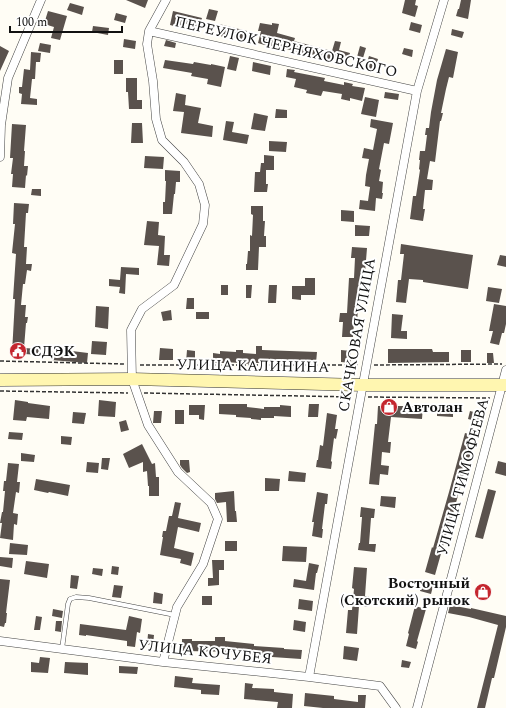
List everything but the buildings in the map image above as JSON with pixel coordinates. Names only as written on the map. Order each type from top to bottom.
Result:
[{"type":"main road","name":"УЛИЦА КАЛИНИНА","points":[[0,380],[132,379],[361,391],[504,385]]},
{"type":"street","points":[[0,157],[1,126],[8,78],[41,0]]},
{"type":"street","points":[[163,662],[177,607],[203,564],[218,519],[211,504],[178,472],[148,425],[132,379],[131,330],[142,309],[174,285],[203,224],[205,205],[199,184],[184,162],[162,140],[156,119],[153,81],[147,44],[149,31],[166,0]]},
{"type":"street","name":"СКАЧКОВАЯ УЛИЦА","points":[[309,678],[417,91],[444,0]]},
{"type":"street","name":"ПЕРЕУЛОК ЧЕРНЯХОВСКОГО","points":[[149,31],[417,91]]},
{"type":"street","name":"УЛИЦА ТИМОФЕЕВА","points":[[417,708],[498,398],[504,385],[506,370]]},
{"type":"street","name":"УЛИЦА КОЧУБЕЯ","points":[[0,641],[163,662],[380,686],[396,708]]},
{"type":"lane","points":[[62,649],[68,604],[70,599],[76,597],[89,598],[175,615]]},
{"type":"path","points":[[0,361],[132,365],[506,364]]},
{"type":"path","points":[[0,391],[137,393],[361,391],[498,398]]},
{"type":"place","name":"СДЭК","points":[[18,351]]},
{"type":"place","name":"Автолан","points":[[389,407]]},
{"type":"place","name":"Восточный (Скотский) рынок","points":[[483,592]]}]
